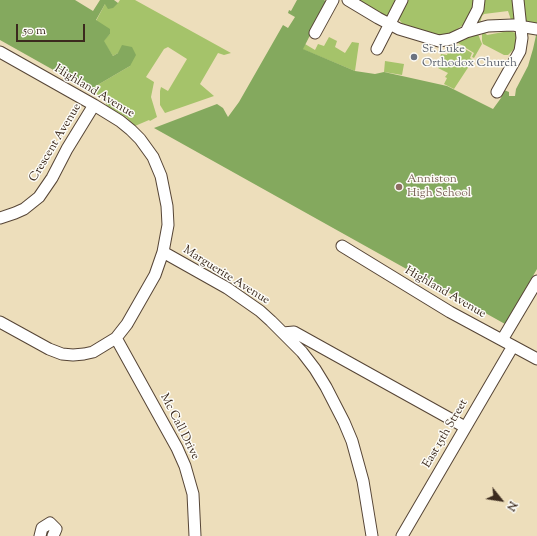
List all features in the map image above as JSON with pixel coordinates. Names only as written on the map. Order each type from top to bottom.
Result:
[{"type":"street","points":[[315,33],[333,0]]},
{"type":"street","points":[[348,0],[399,29],[440,41],[451,39],[466,32],[488,26],[513,25],[537,30]]},
{"type":"street","points":[[377,49],[402,0]]},
{"type":"street","points":[[466,32],[478,9],[479,0]]},
{"type":"street","points":[[497,92],[520,51],[522,38],[518,0]]},
{"type":"street","name":"Highland Avenue","points":[[0,52],[120,121],[140,139],[153,157],[161,176],[167,206],[168,225],[163,252],[155,275],[127,324],[116,338]]},
{"type":"street","name":"Crescent Avenue","points":[[0,218],[24,209],[38,197],[52,178],[67,149],[94,105]]},
{"type":"street","name":"Highland Avenue","points":[[342,246],[450,312],[537,359]]},
{"type":"street","name":"Marguerite Avenue","points":[[163,252],[227,288],[260,311],[302,352],[315,369],[344,422],[352,441],[363,481],[372,536]]},
{"type":"street","points":[[502,340],[537,281]]},
{"type":"street","points":[[0,322],[62,354],[73,355],[93,352],[116,338]]},
{"type":"street","points":[[283,333],[294,332],[465,427]]},
{"type":"street","name":"Mc Call Drive","points":[[116,338],[177,448],[185,466],[193,494],[195,536]]},
{"type":"street","name":"East 15th Street","points":[[402,536],[513,346]]},
{"type":"street","points":[[40,536],[42,528],[50,524],[56,529],[53,536]]},
{"type":"green space","points":[[0,0],[75,0],[93,11],[100,0],[114,0],[118,3],[113,8],[108,9],[105,4],[96,20],[110,29],[110,34],[104,41],[113,56],[118,53],[122,45],[132,47],[136,55],[130,66],[89,90],[0,40]]},
{"type":"green space","points":[[120,0],[135,0],[231,53],[224,55],[218,53],[200,84],[214,96],[165,113],[160,105],[161,87],[168,91],[187,59],[168,47],[164,49],[146,77],[154,82],[151,97],[157,117],[150,121],[149,120],[135,126],[126,117],[107,106],[104,98],[89,90],[130,66],[118,53],[113,56],[103,41],[110,34],[96,21],[105,4],[118,3]]},
{"type":"green space","points":[[297,0],[324,0],[327,2],[303,49],[355,71],[375,74],[384,72],[447,86],[493,109],[501,98],[504,90],[509,92],[509,96],[515,96],[516,89],[528,66],[537,31],[537,269],[505,324],[154,128],[217,104],[223,108],[228,117],[239,102],[283,25],[288,28],[295,17],[288,13],[289,10],[291,11]]},
{"type":"green space","points":[[354,0],[398,0],[388,16],[385,17]]},
{"type":"green space","points":[[406,0],[475,0],[471,17],[463,25],[450,34],[437,36],[403,25],[397,17]]},
{"type":"green space","points":[[483,0],[515,0],[517,20],[511,20],[508,11],[484,14],[479,23]]},
{"type":"green space","points":[[522,0],[537,0],[537,27],[524,24]]},
{"type":"green space","points":[[509,31],[516,33],[517,42],[515,48],[508,55],[504,55],[483,44],[482,34],[485,33],[487,35]]},
{"type":"green space","points":[[478,34],[482,44],[474,58],[472,57],[474,53],[458,43],[455,43],[460,38]]},
{"type":"green space","points":[[329,37],[337,41],[335,47],[345,53],[352,42],[359,43],[355,71],[302,49],[305,44],[315,50],[318,44],[324,46]]},
{"type":"green space","points":[[454,45],[458,45],[472,53],[470,58],[473,60],[454,89],[444,84],[447,78],[445,77],[448,73],[438,68],[441,54],[447,55]]},
{"type":"green space","points":[[385,61],[404,64],[402,75],[384,72]]},
{"type":"place","name":"St. Luke Orthodox Church","points":[[414,57]]},
{"type":"place","name":"Anniston High School","points":[[399,187]]}]
